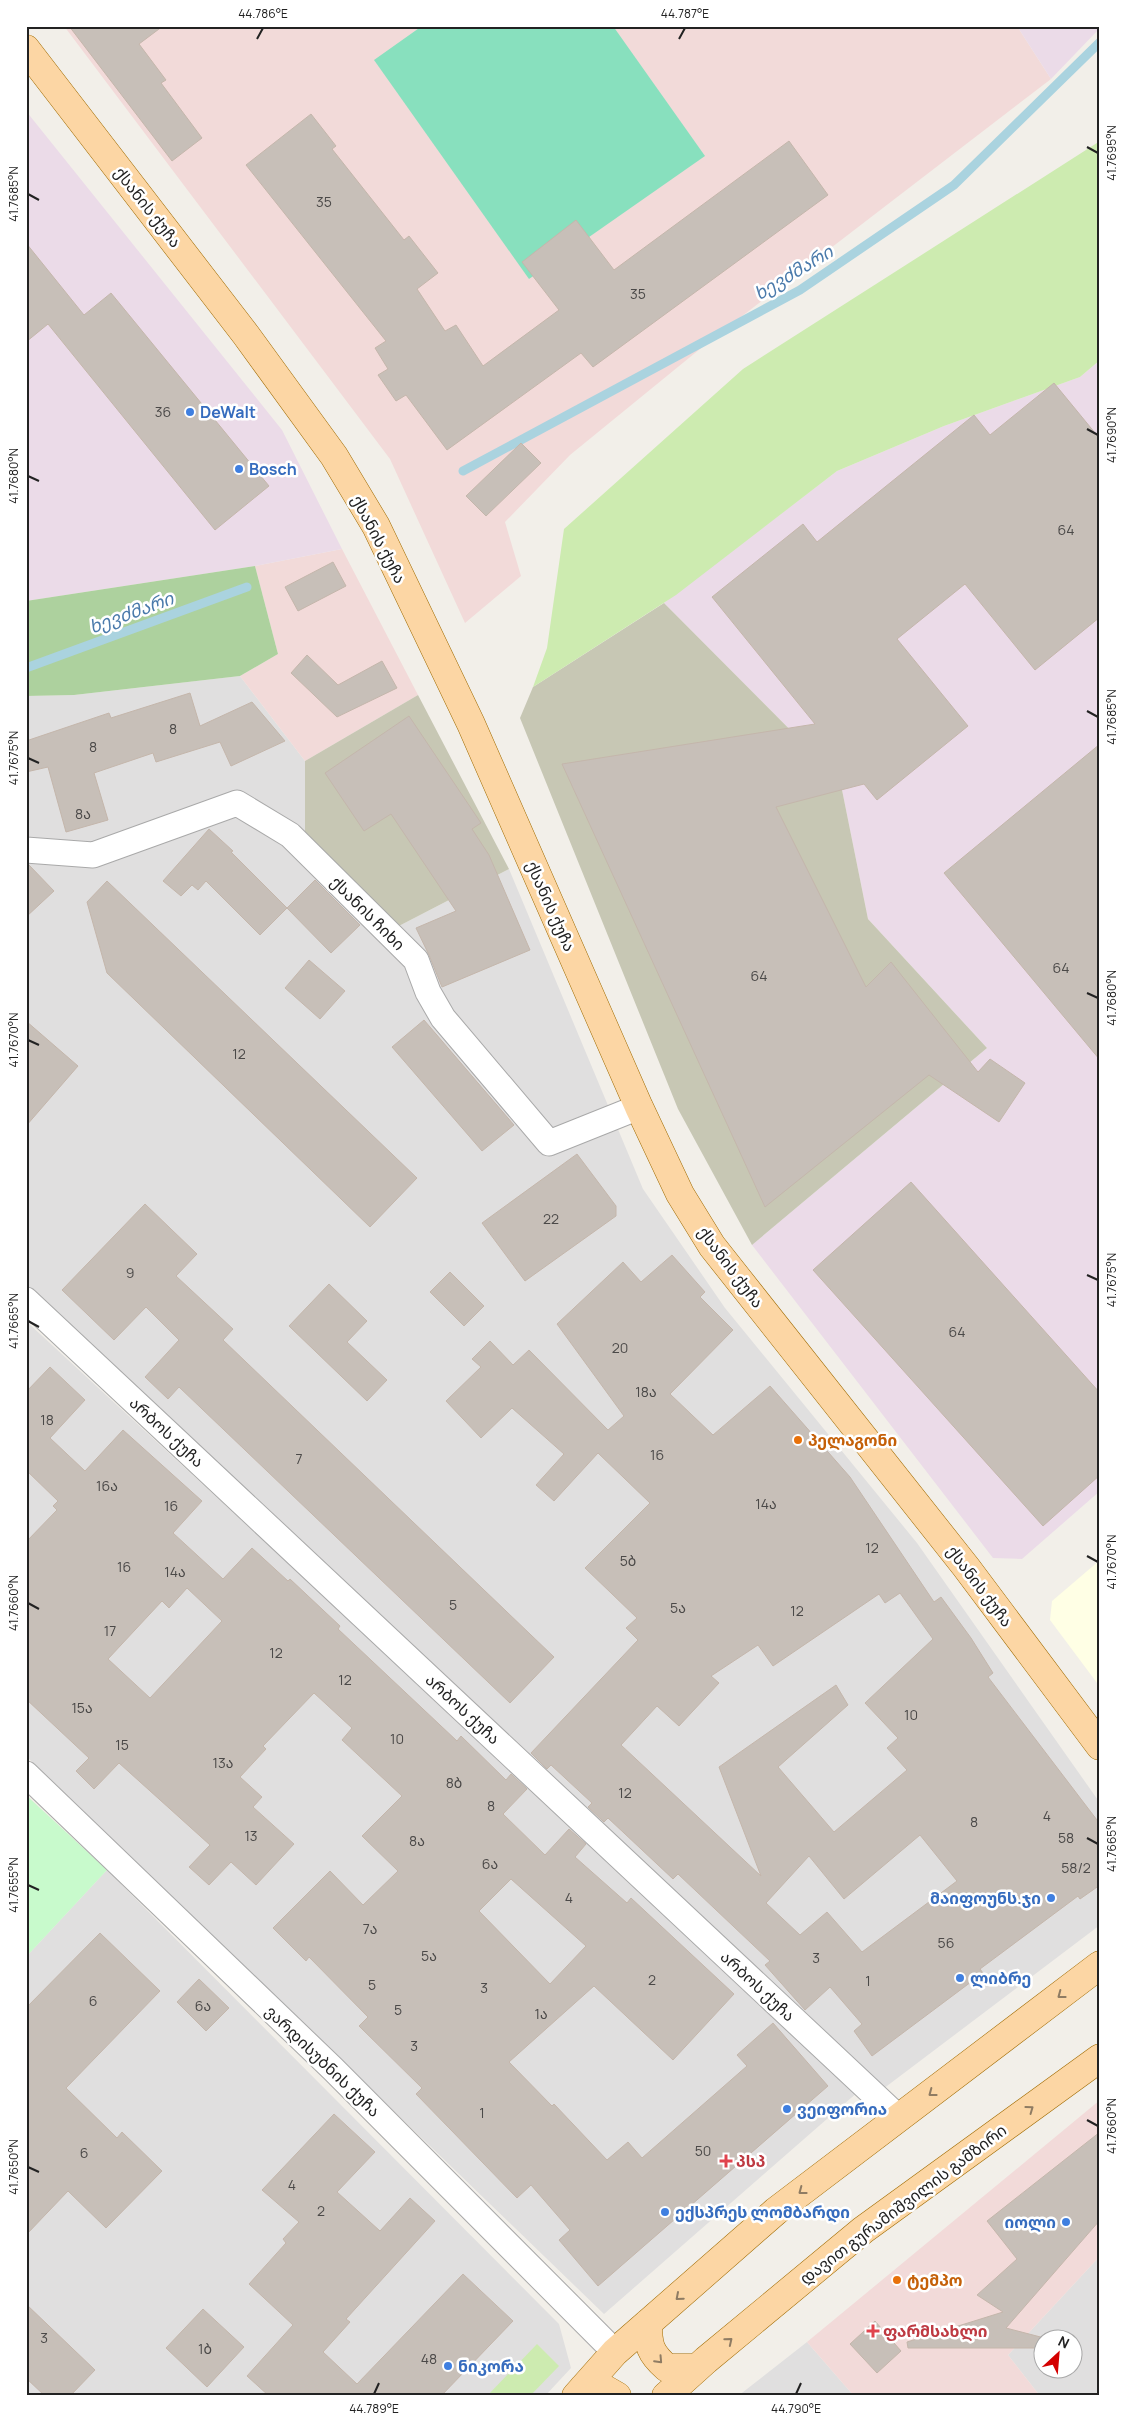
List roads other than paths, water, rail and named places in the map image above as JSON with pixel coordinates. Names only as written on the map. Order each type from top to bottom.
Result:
[{"type":"main road","name":"ქსანის ქუჩა","points":[[26,49],[246,335],[334,456],[376,526],[470,724],[639,1108],[680,1194],[712,1246],[966,1567],[1100,1746]]},
{"type":"main road","points":[[579,2392],[615,2352],[776,2211],[1100,1965]]},
{"type":"main road","name":"დავით გურამიშვილის გამზირი","points":[[666,2396],[696,2368],[864,2230],[1100,2058]]},
{"type":"main road","points":[[648,2323],[648,2344],[656,2358],[667,2368],[696,2368]]},
{"type":"main road","points":[[579,2392],[603,2388],[617,2396]]},
{"type":"street","name":"ქსანის ჩიხი","points":[[26,850],[93,855],[238,803],[290,835],[416,960],[428,992],[443,1018],[549,1143],[639,1108]]},
{"type":"street","name":"არბოს ქუჩა","points":[[26,1300],[899,2118]]},
{"type":"street","name":"ვარდისუბნის ქუჩა","points":[[26,1774],[333,2069],[615,2352]]},
{"type":"waterway","name":"ხევძმარი","points":[[463,471],[800,290],[954,185],[1100,42]]},
{"type":"waterway","name":"ხევძმარი","points":[[26,668],[247,587]]},
{"type":"place","name":"DeWalt","points":[[190,412]]},
{"type":"place","name":"Bosch","points":[[239,469]]},
{"type":"place","name":"პელაგონი","points":[[798,1440]]},
{"type":"place","name":"მაიფოუნს.ჯი","points":[[1051,1898]]},
{"type":"place","name":"ლიბრე","points":[[960,1978]]},
{"type":"place","name":"ვეიფორია","points":[[787,2109]]},
{"type":"place","name":"პსპ","points":[[726,2161]]},
{"type":"place","name":"ექსპრეს ლომბარდი","points":[[665,2212]]},
{"type":"place","name":"იოლი","points":[[1066,2222]]},
{"type":"place","name":"ტემპო","points":[[897,2280]]},
{"type":"place","name":"ფარმსახლი","points":[[873,2331]]},
{"type":"place","name":"ნიკორა","points":[[448,2366]]}]
